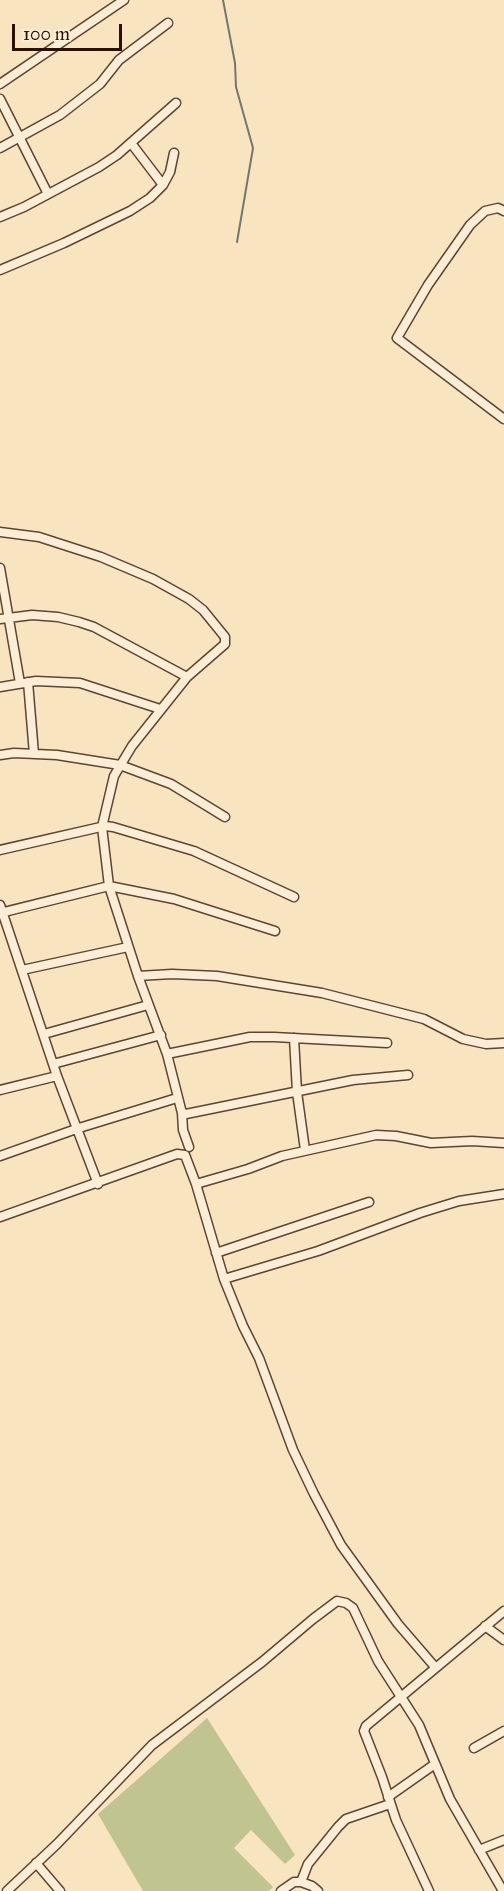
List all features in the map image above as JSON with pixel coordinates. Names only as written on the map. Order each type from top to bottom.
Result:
[{"type":"street","points":[[0,84],[124,0]]},
{"type":"street","points":[[0,148],[60,115],[100,84],[119,60],[168,23]]},
{"type":"street","points":[[0,99],[48,194]]},
{"type":"street","points":[[0,217],[99,167],[176,103]]},
{"type":"street","points":[[130,143],[163,185]]},
{"type":"street","points":[[0,270],[64,243],[130,211],[150,198],[163,185],[170,172],[174,153]]},
{"type":"street","points":[[504,211],[498,208],[485,211],[470,225],[428,285],[397,338],[504,419]]},
{"type":"street","points":[[0,532],[39,537],[101,557],[153,579],[189,600],[215,623],[226,641],[187,677],[132,746],[114,777],[102,827],[109,886],[148,1005],[167,1054],[182,1113],[183,1130],[189,1147]]},
{"type":"street","points":[[0,571],[4,618],[24,683],[34,754]]},
{"type":"street","points":[[4,618],[32,615],[58,617],[94,627],[187,677]]},
{"type":"street","points":[[0,687],[24,683],[80,683],[160,709]]},
{"type":"street","points":[[0,755],[66,756],[120,765],[171,784],[225,817]]},
{"type":"street","points":[[0,850],[102,827],[113,827],[194,851],[294,897]]},
{"type":"street","points":[[98,1184],[79,1128],[57,1076],[1,910],[109,886],[174,899],[276,931]]},
{"type":"street","points":[[22,970],[128,947]]},
{"type":"street","points":[[138,976],[172,974],[217,976],[322,993],[424,1019],[463,1039],[486,1044],[504,1043]]},
{"type":"street","points":[[44,1035],[148,1005]]},
{"type":"street","points":[[53,1064],[161,1035]]},
{"type":"street","points":[[167,1054],[250,1037],[387,1043]]},
{"type":"street","points":[[294,1038],[297,1092],[306,1150]]},
{"type":"street","points":[[182,1113],[353,1080],[408,1075]]},
{"type":"street","points":[[0,1090],[57,1076]]},
{"type":"street","points":[[0,1156],[79,1128],[177,1098]]},
{"type":"street","points":[[196,1184],[248,1169],[272,1158],[384,1135],[431,1143],[472,1140],[504,1143]]},
{"type":"street","points":[[0,1217],[180,1154],[187,1157],[224,1279],[259,1358],[293,1450],[341,1545],[398,1624],[435,1668]]},
{"type":"street","points":[[224,1279],[318,1251],[459,1201],[504,1194]]},
{"type":"street","points":[[216,1253],[369,1202]]},
{"type":"street","points":[[7,1891],[152,1745],[262,1662],[337,1601],[353,1608],[378,1661],[419,1725],[450,1799],[503,1891]]},
{"type":"street","points":[[429,1891],[389,1800],[363,1731],[366,1726],[504,1611]]},
{"type":"street","points":[[485,1626],[504,1640]]},
{"type":"street","points":[[474,1748],[504,1731]]},
{"type":"street","points":[[301,1882],[308,1864],[346,1819],[389,1800],[435,1764]]},
{"type":"street","points":[[479,1850],[504,1840]]},
{"type":"street","points":[[36,1863],[60,1891]]},
{"type":"street","points":[[281,1891],[294,1882],[312,1886],[318,1891]]},
{"type":"green space","points":[[207,1718],[295,1855],[285,1864],[251,1830],[234,1848],[273,1887],[269,1891],[143,1891],[98,1814]]},
{"type":"waterway","points":[[223,0],[235,63],[236,87],[253,148],[237,242]]}]
